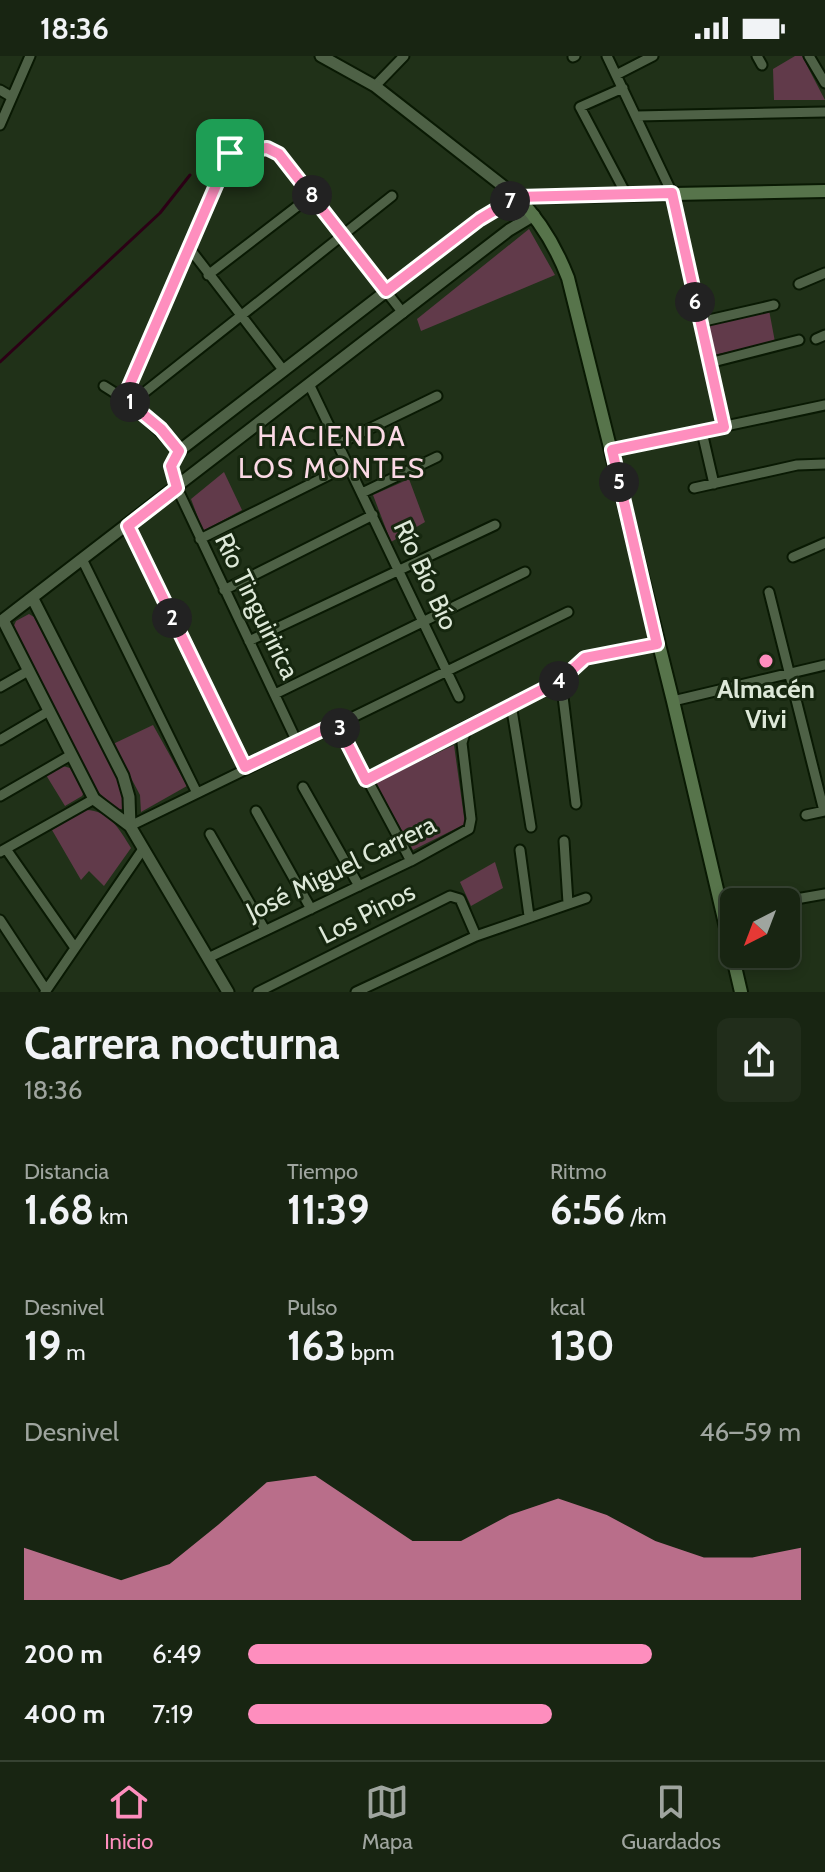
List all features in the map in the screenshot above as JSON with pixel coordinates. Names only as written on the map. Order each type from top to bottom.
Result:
[{"type":"main road","points":[[517,197],[825,191]]},
{"type":"main road","points":[[538,220],[543,208],[558,194]]},
{"type":"main road","points":[[517,197],[538,220],[558,251],[568,278],[673,701],[741,992]]},
{"type":"street","points":[[0,125],[30,56]]},
{"type":"street","points":[[177,488],[171,466],[179,451],[480,219],[517,197],[375,86],[321,56]]},
{"type":"street","points":[[375,86],[404,56]]},
{"type":"street","points":[[607,56],[672,193],[724,427]]},
{"type":"street","points":[[616,75],[653,56]]},
{"type":"street","points":[[809,56],[825,83]]},
{"type":"street","points":[[623,88],[580,107],[626,194]]},
{"type":"street","points":[[0,90],[12,97]]},
{"type":"street","points":[[637,116],[825,112]]},
{"type":"street","points":[[128,401],[230,153],[263,148],[275,151],[403,313]]},
{"type":"street","points":[[208,275],[312,195]]},
{"type":"street","points":[[128,401],[392,196]]},
{"type":"street","points":[[228,992],[130,826],[94,799],[1,618],[33,599],[83,561],[509,230],[538,220]]},
{"type":"street","points":[[190,249],[284,371]]},
{"type":"street","points":[[799,284],[825,273]]},
{"type":"street","points":[[700,322],[774,305]]},
{"type":"street","points":[[709,363],[799,340]]},
{"type":"street","points":[[104,386],[128,401],[161,429],[179,451]]},
{"type":"street","name":"Río Bío Bío","points":[[310,386],[459,697]]},
{"type":"street","points":[[338,444],[437,396]]},
{"type":"street","points":[[612,450],[825,405]]},
{"type":"street","points":[[702,432],[714,484]]},
{"type":"street","points":[[362,493],[437,457]]},
{"type":"street","points":[[694,488],[797,465],[825,464]]},
{"type":"street","points":[[200,539],[349,465]]},
{"type":"street","name":"Río Tinguiririca","points":[[177,488],[297,742]]},
{"type":"street","points":[[224,590],[373,515]]},
{"type":"street","points":[[249,641],[495,525]]},
{"type":"street","points":[[128,526],[245,767]]},
{"type":"street","points":[[793,557],[825,543]]},
{"type":"street","points":[[83,561],[196,791]]},
{"type":"street","points":[[275,694],[525,572]]},
{"type":"street","points":[[769,592],[824,811],[806,815]]},
{"type":"street","points":[[33,599],[123,776],[129,797],[130,826]]},
{"type":"street","points":[[130,826],[245,767],[568,612]]},
{"type":"street","points":[[366,780],[561,680],[585,658],[657,644]]},
{"type":"street","points":[[673,701],[825,665]]},
{"type":"street","points":[[0,687],[28,671]]},
{"type":"street","points":[[561,680],[576,804]]},
{"type":"street","points":[[511,704],[531,827]]},
{"type":"street","points":[[0,740],[49,711]]},
{"type":"street","points":[[337,723],[411,861]]},
{"type":"street","name":"José Miguel Carrera","points":[[208,958],[411,861],[469,829],[471,819],[462,743],[467,726]]},
{"type":"street","points":[[0,796],[71,755]]},
{"type":"street","points":[[303,787],[359,886]]},
{"type":"street","points":[[75,948],[3,850],[94,799]]},
{"type":"street","points":[[256,811],[311,909]]},
{"type":"street","points":[[210,834],[265,930]]},
{"type":"street","points":[[564,841],[568,903]]},
{"type":"street","points":[[0,920],[45,991],[143,849]]},
{"type":"street","points":[[520,850],[529,916]]},
{"type":"street","points":[[800,898],[825,894]]},
{"type":"street","name":"Los Pinos","points":[[258,992],[450,896],[460,899],[476,936]]},
{"type":"street","points":[[356,992],[476,936],[586,898]]},
{"type":"shaded area","points":[[795,56],[802,56],[825,100],[774,100],[773,69]]},
{"type":"shaded area","points":[[529,229],[555,275],[421,331],[417,319]]},
{"type":"shaded area","points":[[769,310],[775,342],[709,356],[703,324]]},
{"type":"shaded area","points":[[224,472],[242,510],[203,531],[191,499]]},
{"type":"shaded area","points":[[409,479],[425,522],[391,542],[373,495]]},
{"type":"shaded area","points":[[29,614],[34,617],[116,774],[122,790],[122,809],[117,809],[96,790],[13,628],[16,621]]},
{"type":"shaded area","points":[[153,725],[187,786],[141,812],[140,795],[113,744]]},
{"type":"shaded area","points":[[454,745],[465,824],[413,850],[375,783]]},
{"type":"shaded area","points":[[63,766],[70,768],[84,792],[65,806],[46,775]]},
{"type":"shaded area","points":[[86,810],[107,817],[131,848],[104,886],[89,871],[81,880],[52,830]]},
{"type":"shaded area","points":[[495,862],[503,888],[471,906],[460,882]]},
{"type":"waterway","points":[[0,362],[160,213],[190,175]]},
{"type":"place","name":"Almacén Vivi","points":[[766,661]]},
{"type":"district","name":"HACIENDA LOS MONTES","points":[[332,452]]},
{"type":"route","points":[[267,148],[279,154],[386,291],[480,219],[517,197],[672,193],[724,427],[612,450],[657,644],[585,658],[561,680],[366,780],[337,723],[245,767],[128,526],[177,488],[171,466],[179,451],[161,429],[124,398],[230,153],[267,148]]}]
